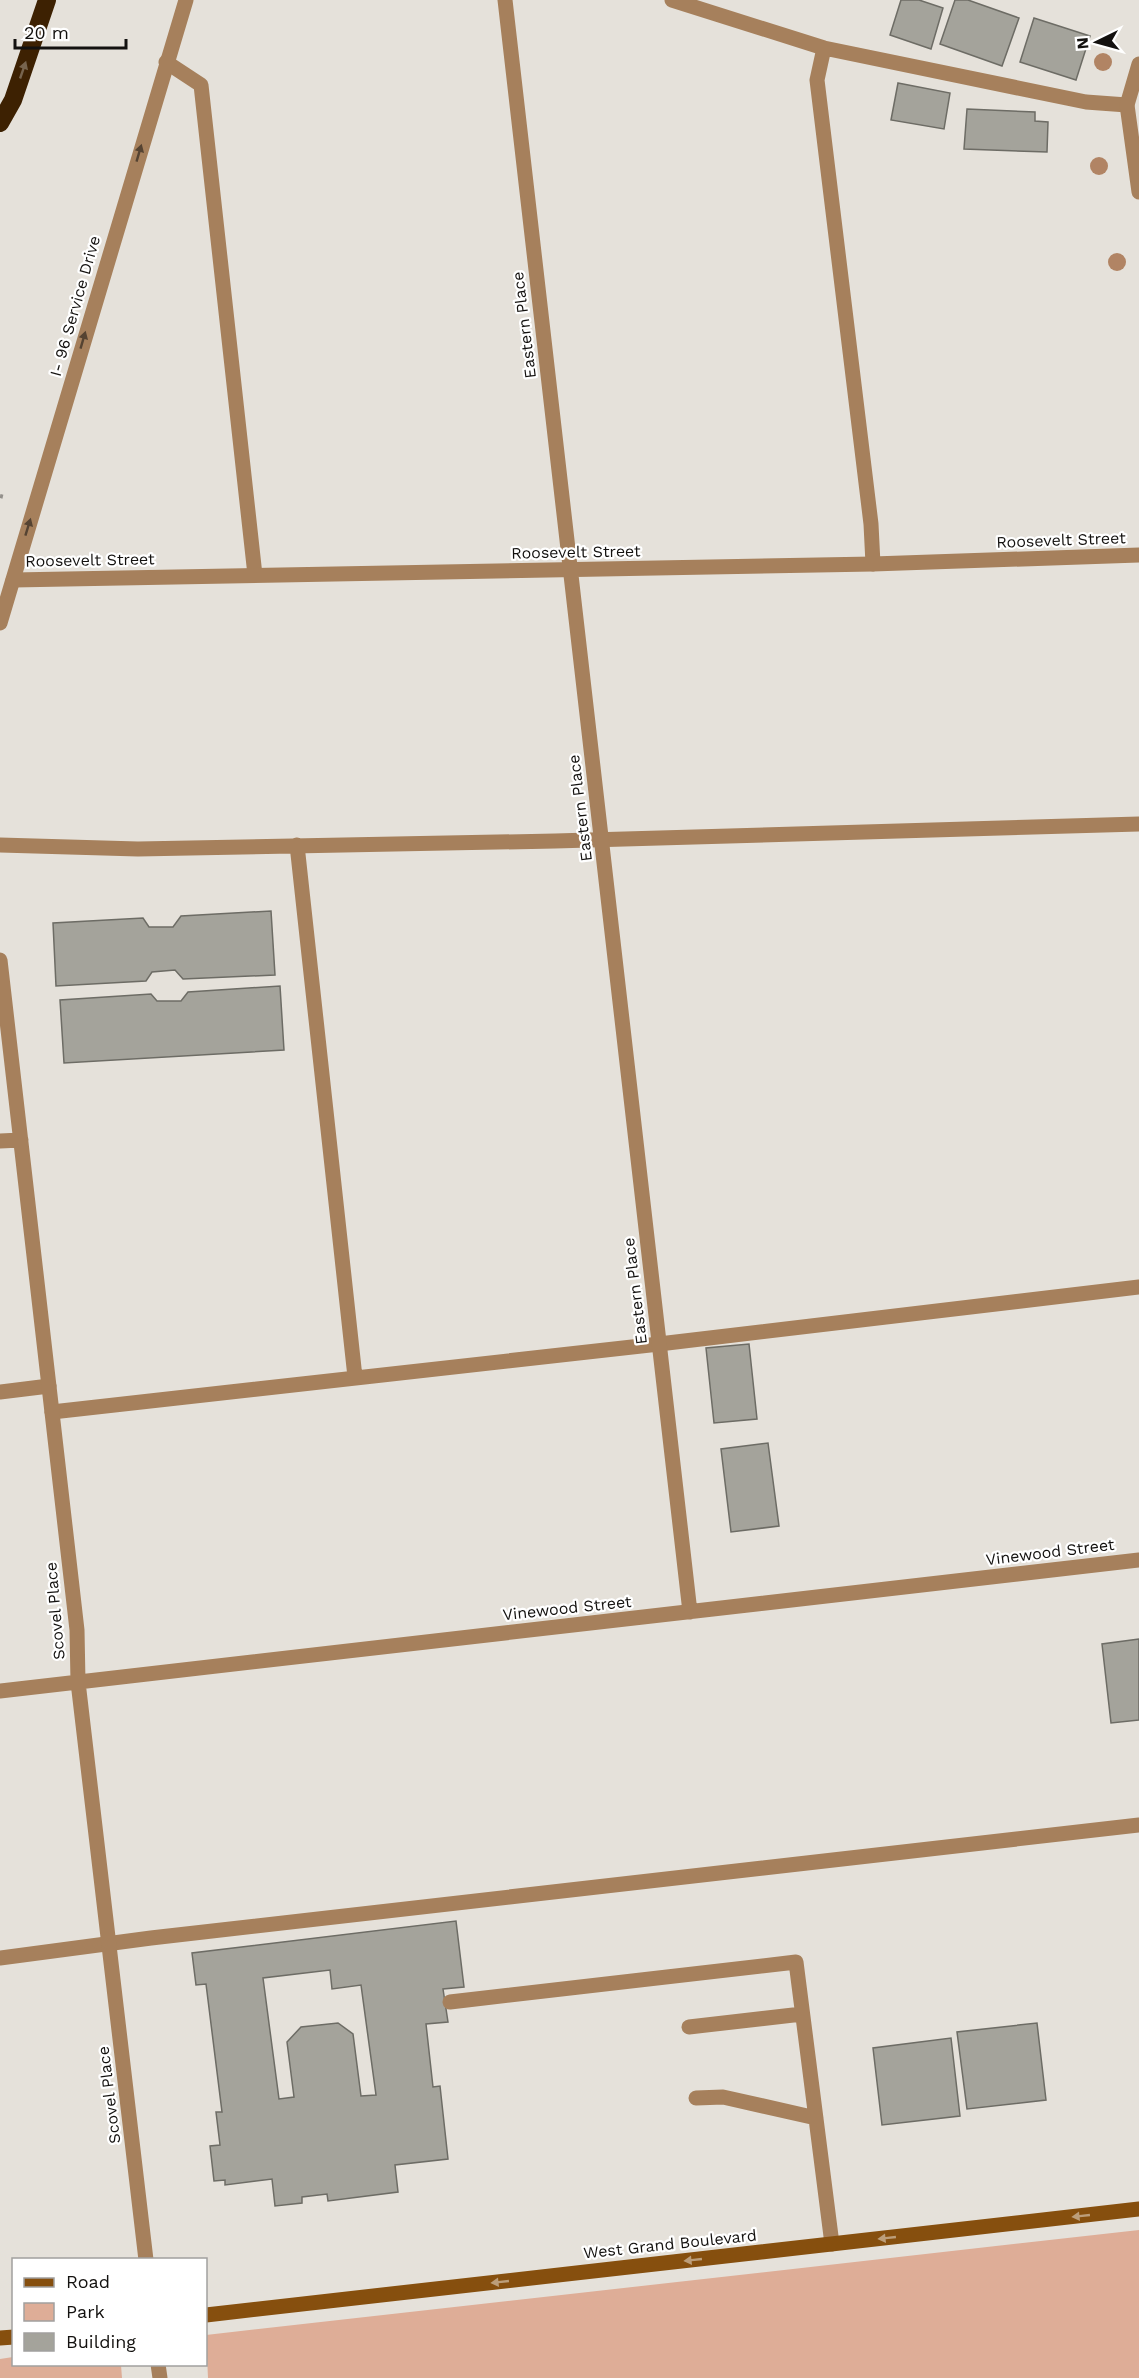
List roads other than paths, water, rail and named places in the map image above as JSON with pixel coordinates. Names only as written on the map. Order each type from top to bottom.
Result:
[{"type":"highway","points":[[0,123],[13,100],[47,0]]},
{"type":"main road","name":"West Grand Boulevard","points":[[207,2315],[1139,2209]]},
{"type":"street","name":"I- 96 Service Drive","points":[[0,623],[186,0]]},
{"type":"street","name":"Eastern Place","points":[[505,0],[690,1612]]},
{"type":"street","points":[[672,0],[824,48],[1086,102],[1127,105]]},
{"type":"street","points":[[824,48],[817,80],[871,524],[873,564]]},
{"type":"street","points":[[166,62],[201,85],[255,575]]},
{"type":"street","points":[[1139,64],[1127,105],[1139,192]]},
{"type":"street","name":"Roosevelt Street","points":[[13,580],[873,564],[1139,555]]},
{"type":"street","points":[[0,845],[138,849],[1139,824]]},
{"type":"street","points":[[297,845],[355,1377]]},
{"type":"street","name":"Scovel Place","points":[[0,960],[77,1630],[78,1682],[146,2258]]},
{"type":"street","points":[[0,1141],[21,1140]]},
{"type":"street","points":[[52,1412],[1139,1287]]},
{"type":"street","points":[[0,1392],[49,1386]]},
{"type":"street","name":"Vinewood Street","points":[[0,1691],[1139,1560]]},
{"type":"street","points":[[0,1959],[109,1944],[1139,1825]]},
{"type":"street","points":[[450,2002],[796,1962],[832,2244]]},
{"type":"street","points":[[688,2027],[802,2014]]},
{"type":"street","points":[[696,2098],[723,2097],[816,2118]]}]
